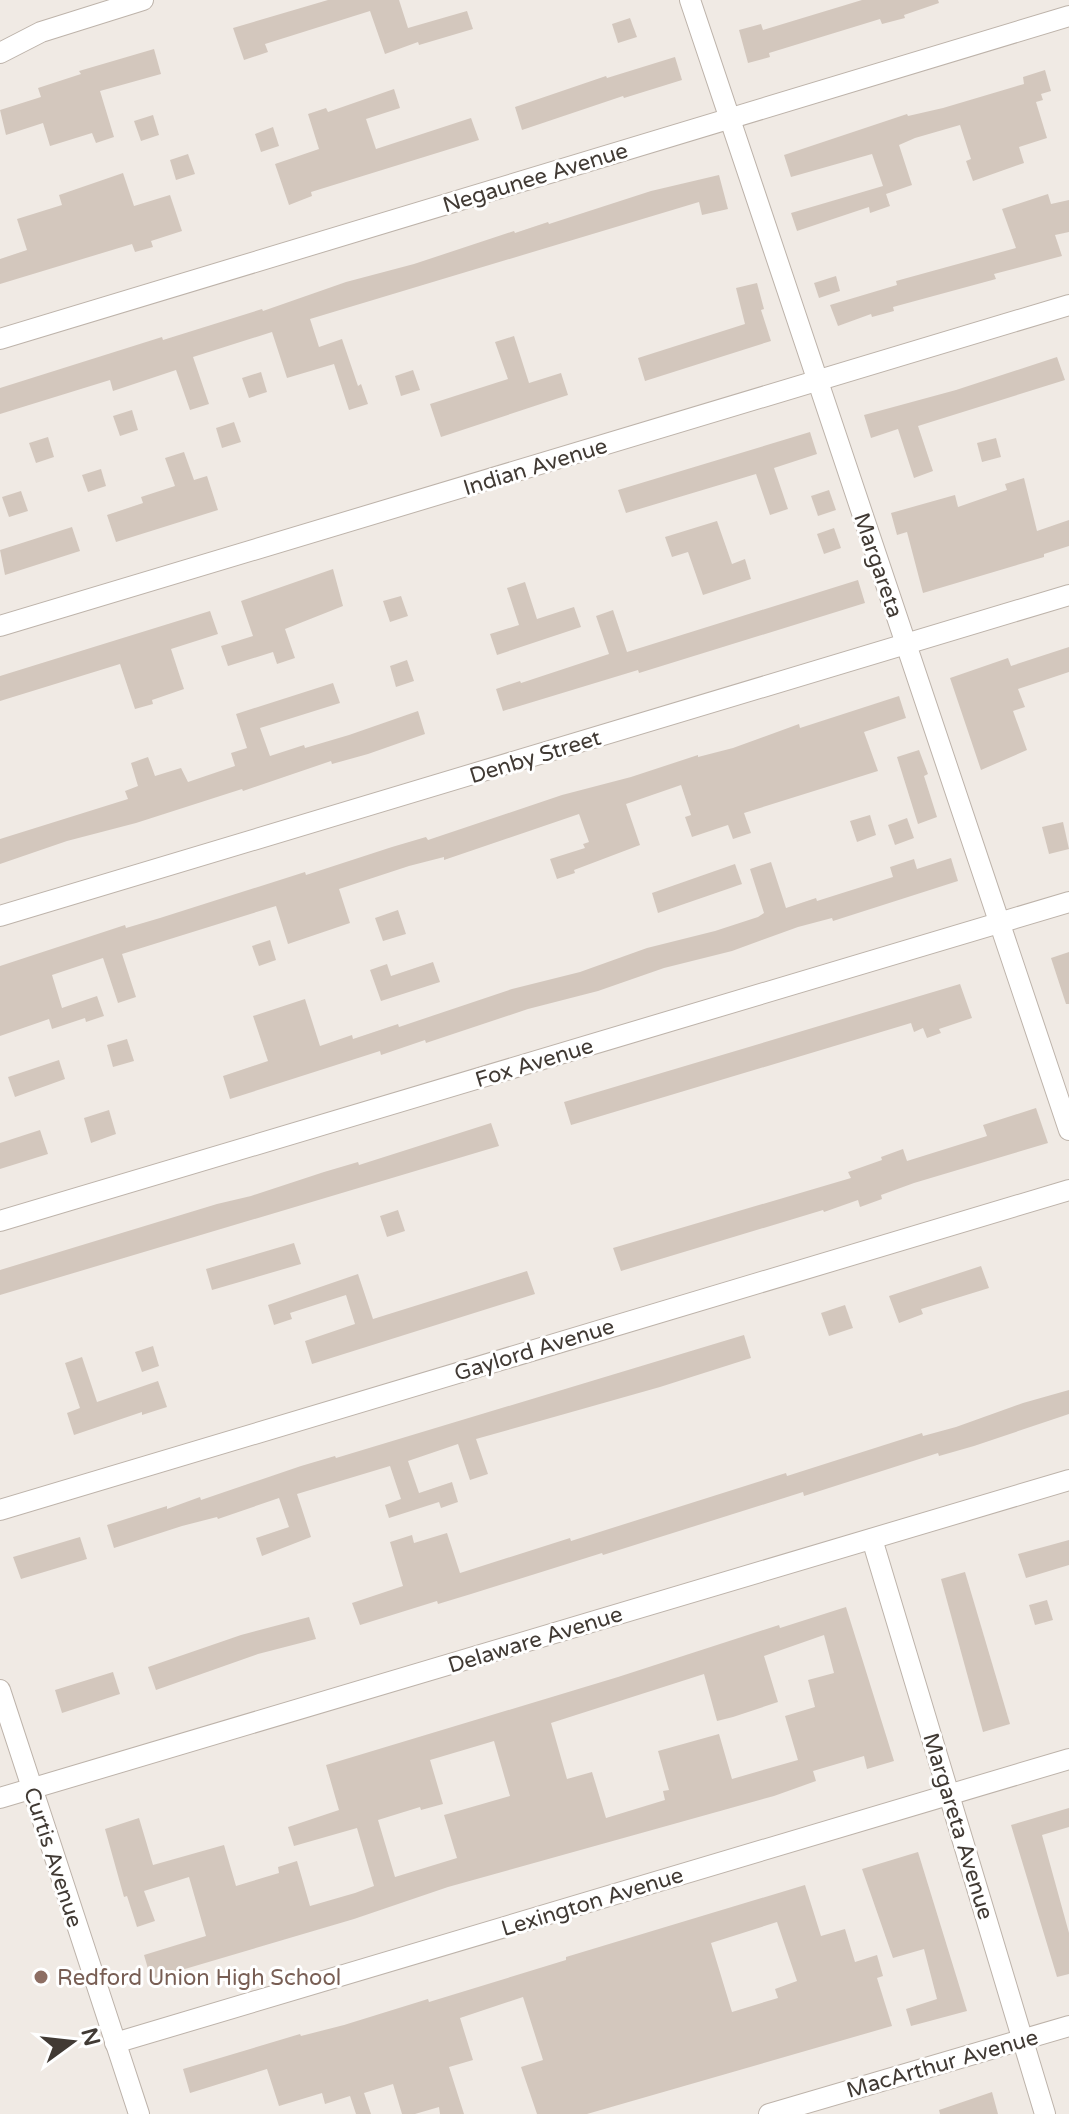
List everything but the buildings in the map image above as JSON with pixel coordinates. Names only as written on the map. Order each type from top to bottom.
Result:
[{"type":"street","points":[[0,53],[41,32],[143,0]]},
{"type":"street","name":"Margareta","points":[[690,0],[1069,1130]]},
{"type":"street","name":"Negaunee Avenue","points":[[0,339],[1069,16]]},
{"type":"street","name":"Indian Avenue","points":[[0,626],[1069,305]]},
{"type":"street","name":"Denby Street","points":[[0,916],[1069,595]]},
{"type":"street","name":"Fox Avenue","points":[[0,1221],[1069,902]]},
{"type":"street","name":"Gaylord Avenue","points":[[0,1510],[1069,1190]]},
{"type":"street","name":"Delaware Avenue","points":[[0,1798],[1069,1480]]},
{"type":"street","name":"Margareta Avenue","points":[[872,1539],[1045,2114]]},
{"type":"street","name":"Curtis Avenue","points":[[0,1690],[139,2114]]},
{"type":"street","name":"Lexington Avenue","points":[[115,2043],[1069,1759]]},
{"type":"street","name":"MacArthur Avenue","points":[[769,2114],[1069,2026]]},
{"type":"place","name":"Redford Union High School","points":[[41,1977]]}]
